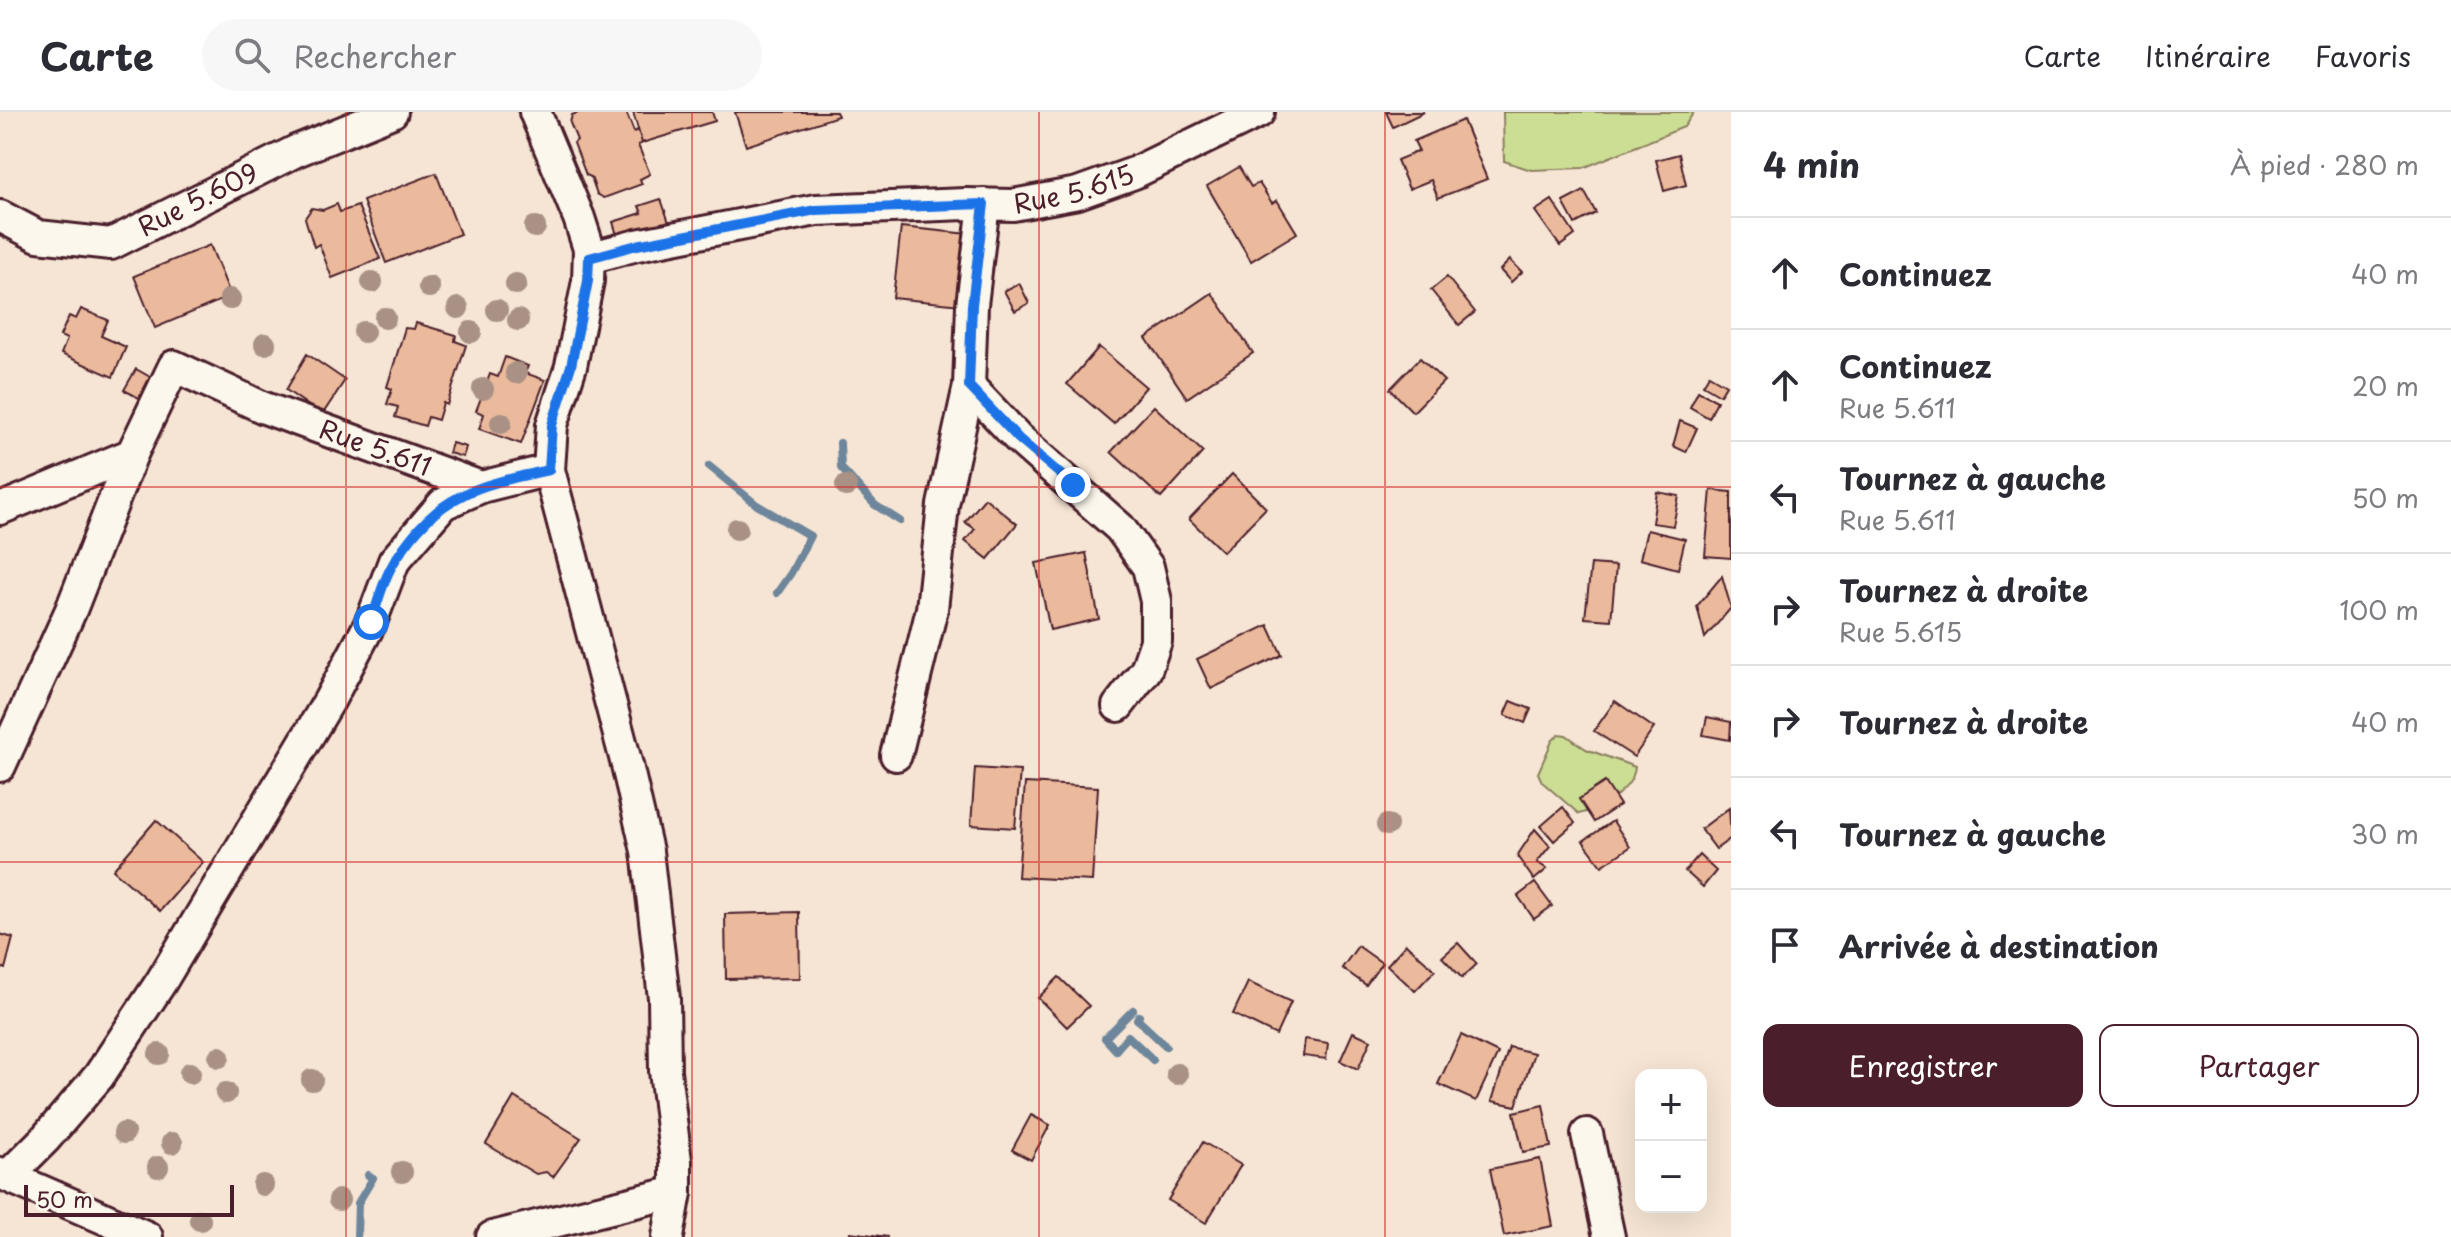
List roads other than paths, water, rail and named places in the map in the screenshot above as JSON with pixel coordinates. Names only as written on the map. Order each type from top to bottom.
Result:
[{"type":"street","name":"Rue 5.609","points":[[0,216],[38,236],[111,244],[296,151],[392,112]]},
{"type":"street","points":[[535,112],[579,218],[589,258],[588,281],[571,366],[552,425],[549,470],[647,851],[664,998],[665,1071],[676,1161],[676,1192],[668,1237]]},
{"type":"street","name":"Rue 5.615","points":[[589,258],[637,245],[816,210],[1013,205],[1078,193],[1134,173],[1259,112]]},
{"type":"street","points":[[896,755],[932,609],[943,505],[969,386],[972,305],[984,204]]},
{"type":"street","name":"Rue 5.611","points":[[132,454],[174,366],[275,412],[481,487]]},
{"type":"street","points":[[969,386],[1019,439],[1120,528],[1148,567],[1156,601],[1156,641],[1146,670],[1118,706]]},
{"type":"street","points":[[0,509],[132,454]]},
{"type":"street","points":[[0,766],[71,610],[132,454]]},
{"type":"street","points":[[147,1237],[4,1174],[45,1139],[99,1076],[161,982],[329,701],[371,622],[394,561],[443,504],[481,487],[549,470]]},
{"type":"street","points":[[1587,1134],[1609,1237]]},
{"type":"street","points":[[492,1237],[676,1192]]},
{"type":"waterway","points":[[840,443],[841,468],[875,505],[900,521]]},
{"type":"waterway","points":[[709,466],[757,505],[810,536],[777,593]]},
{"type":"waterway","points":[[1133,1010],[1105,1038],[1116,1050],[1128,1036],[1153,1060]]},
{"type":"waterway","points":[[1139,1016],[1137,1019],[1166,1046]]},
{"type":"waterway","points":[[357,1237],[358,1203],[373,1178],[368,1175]]}]
